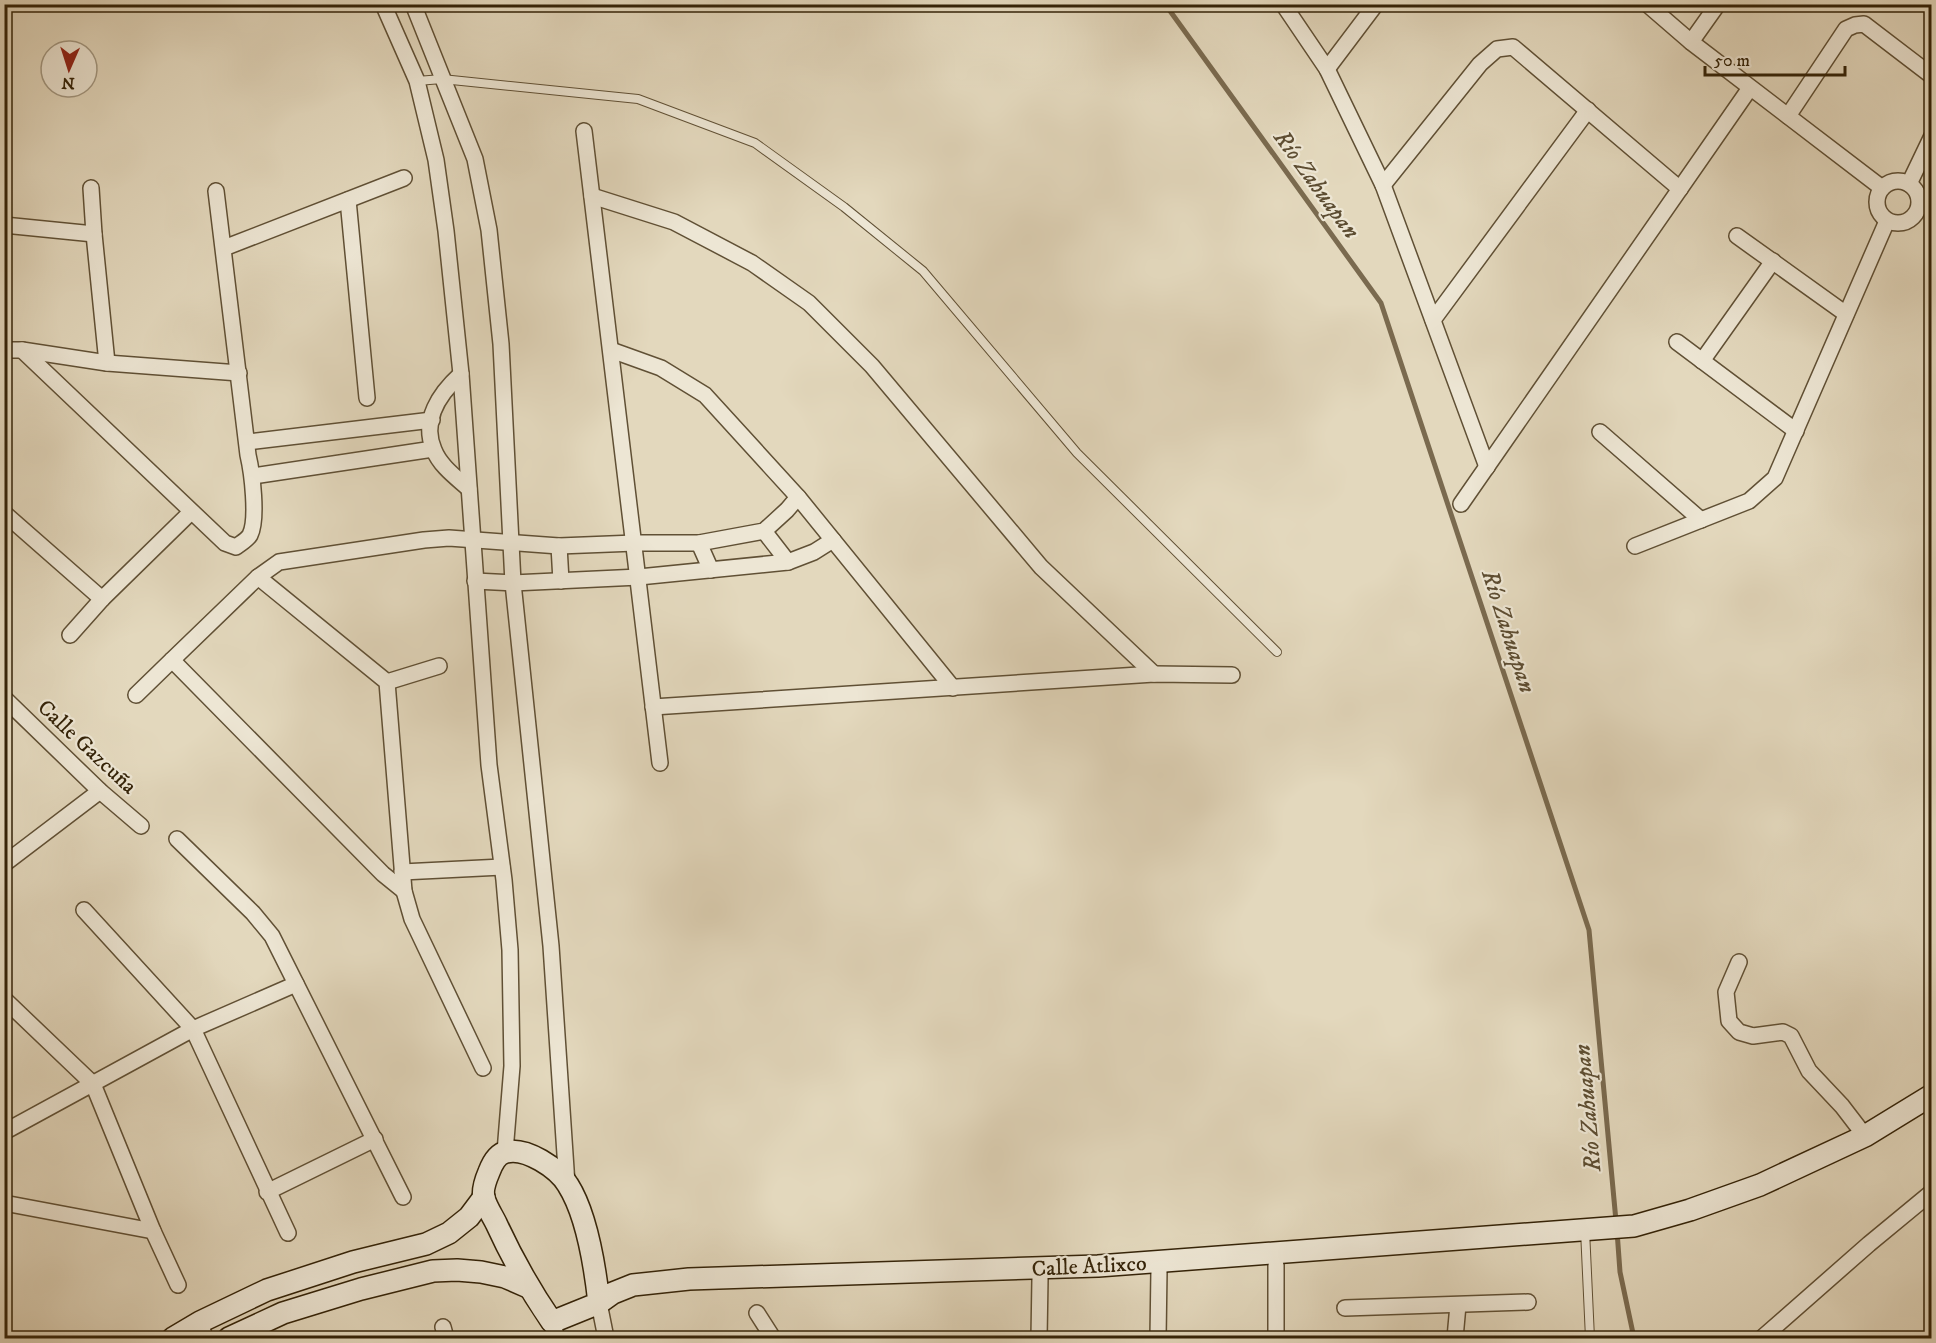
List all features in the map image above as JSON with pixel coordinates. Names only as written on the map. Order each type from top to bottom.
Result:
[{"type":"street","points":[[383,4],[417,81],[436,160],[446,231],[461,374],[489,765],[510,950],[512,1066],[505,1152]]},
{"type":"street","points":[[413,4],[475,159],[489,230],[501,344],[513,583],[551,946],[567,1184]]},
{"type":"street","points":[[1283,4],[1327,69],[1383,185],[1487,467]]},
{"type":"street","points":[[1327,69],[1376,4]]},
{"type":"street","points":[[1647,4],[1691,42],[1882,188]]},
{"type":"street","points":[[1691,42],[1718,4]]},
{"type":"street","points":[[1788,116],[1846,30],[1855,25],[1864,24],[1932,76]]},
{"type":"street","points":[[1383,185],[1480,64],[1497,49],[1513,47],[1680,189]]},
{"type":"street","points":[[1461,504],[1750,88]]},
{"type":"street","points":[[1433,320],[1588,110]]},
{"type":"street","points":[[584,131],[660,763]]},
{"type":"street","points":[[1909,184],[1932,136]]},
{"type":"street","points":[[224,248],[404,178]]},
{"type":"street","points":[[1895,181],[1909,184],[1918,195],[1918,210],[1908,221],[1894,223],[1887,221],[1881,216],[1876,202],[1882,188],[1895,181]]},
{"type":"street","points":[[91,188],[107,363]]},
{"type":"street","points":[[22,350],[225,543],[236,547],[249,537],[253,527],[253,476],[248,455],[216,191]]},
{"type":"street","points":[[592,196],[674,222],[752,263],[809,303],[872,366],[1041,567],[1154,674]]},
{"type":"street","points":[[348,200],[367,398]]},
{"type":"street","points":[[1635,546],[1749,501],[1775,478],[1887,221]]},
{"type":"street","points":[[4,225],[94,234]]},
{"type":"street","points":[[1737,236],[1846,314]]},
{"type":"street","points":[[1701,361],[1773,261]]},
{"type":"street","points":[[1677,342],[1796,431]]},
{"type":"street","points":[[4,350],[22,350],[107,363],[239,373]]},
{"type":"street","points":[[610,350],[662,368],[705,395],[798,497],[953,688]]},
{"type":"street","points":[[461,374],[438,399],[432,420],[431,435],[433,449],[440,460],[469,489]]},
{"type":"street","points":[[248,442],[432,420]]},
{"type":"street","points":[[1600,432],[1701,520]]},
{"type":"street","points":[[253,476],[433,449]]},
{"type":"street","points":[[136,695],[258,577],[279,562],[449,538],[559,546],[699,543],[764,531],[798,497]]},
{"type":"street","points":[[70,635],[102,599],[191,512]]},
{"type":"street","points":[[4,513],[102,599]]},
{"type":"street","points":[[764,531],[788,562]]},
{"type":"street","points":[[475,581],[513,583],[639,577],[788,562],[814,552],[833,540]]},
{"type":"street","points":[[699,543],[711,570]]},
{"type":"street","points":[[559,546],[561,581]]},
{"type":"street","points":[[258,577],[387,682],[404,891],[412,919],[483,1068]]},
{"type":"street","points":[[172,660],[383,874],[404,891]]},
{"type":"street","points":[[387,682],[439,666]]},
{"type":"street","points":[[653,707],[1154,674],[1232,675]]},
{"type":"street","name":"Calle Gazcuña","points":[[4,698],[100,791],[141,826]]},
{"type":"street","points":[[4,864],[100,791]]},
{"type":"street","points":[[177,839],[254,912],[272,936],[402,1197]]},
{"type":"street","points":[[402,872],[502,867]]},
{"type":"street","points":[[84,910],[194,1029],[288,1233]]},
{"type":"street","points":[[1739,962],[1726,993],[1729,1020],[1739,1032],[1752,1036],[1783,1032],[1791,1036],[1809,1071],[1842,1106],[1865,1136]]},
{"type":"street","points":[[4,1132],[194,1029],[296,984]]},
{"type":"street","points":[[4,999],[93,1084],[153,1231],[178,1285]]},
{"type":"street","name":"Calle Atlixco","points":[[555,1330],[613,1293],[633,1285],[689,1279],[1098,1266],[1634,1226],[1690,1210],[1760,1185],[1865,1136],[1932,1095]]},
{"type":"street","points":[[267,1191],[375,1139]]},
{"type":"street","points":[[173,1338],[203,1330],[267,1290],[353,1262],[426,1244],[449,1233],[469,1217],[484,1197],[486,1177],[493,1161],[505,1152],[520,1152],[539,1159],[552,1168],[567,1184],[580,1212],[594,1263],[606,1338]]},
{"type":"street","points":[[1762,1338],[1932,1192]]},
{"type":"street","points":[[484,1197],[528,1287],[555,1330]]},
{"type":"street","points":[[4,1203],[153,1231]]},
{"type":"street","points":[[426,1244],[433,1271]]},
{"type":"street","points":[[353,1262],[361,1289]]},
{"type":"street","points":[[1276,1265],[1276,1338]]},
{"type":"street","points":[[1158,1338],[1159,1270]]},
{"type":"street","points":[[229,1338],[283,1314],[361,1289],[433,1271],[482,1272],[505,1277],[528,1287]]},
{"type":"street","points":[[1040,1278],[1040,1338]]},
{"type":"street","points":[[1345,1308],[1528,1302]]},
{"type":"street","points":[[1455,1338],[1458,1305]]},
{"type":"street","points":[[757,1313],[772,1338]]},
{"type":"lane","points":[[417,81],[442,79],[638,99],[755,143],[844,207],[923,272],[1077,453],[1277,652]]},
{"type":"lane","points":[[1585,1228],[1590,1338]]},
{"type":"waterway","name":"Río Zahuapan","points":[[1165,4],[1381,303],[1589,930],[1616,1221]]},
{"type":"waterway","name":"Río Zahuapan","points":[[1617,1231],[1620,1272],[1634,1338]]}]
